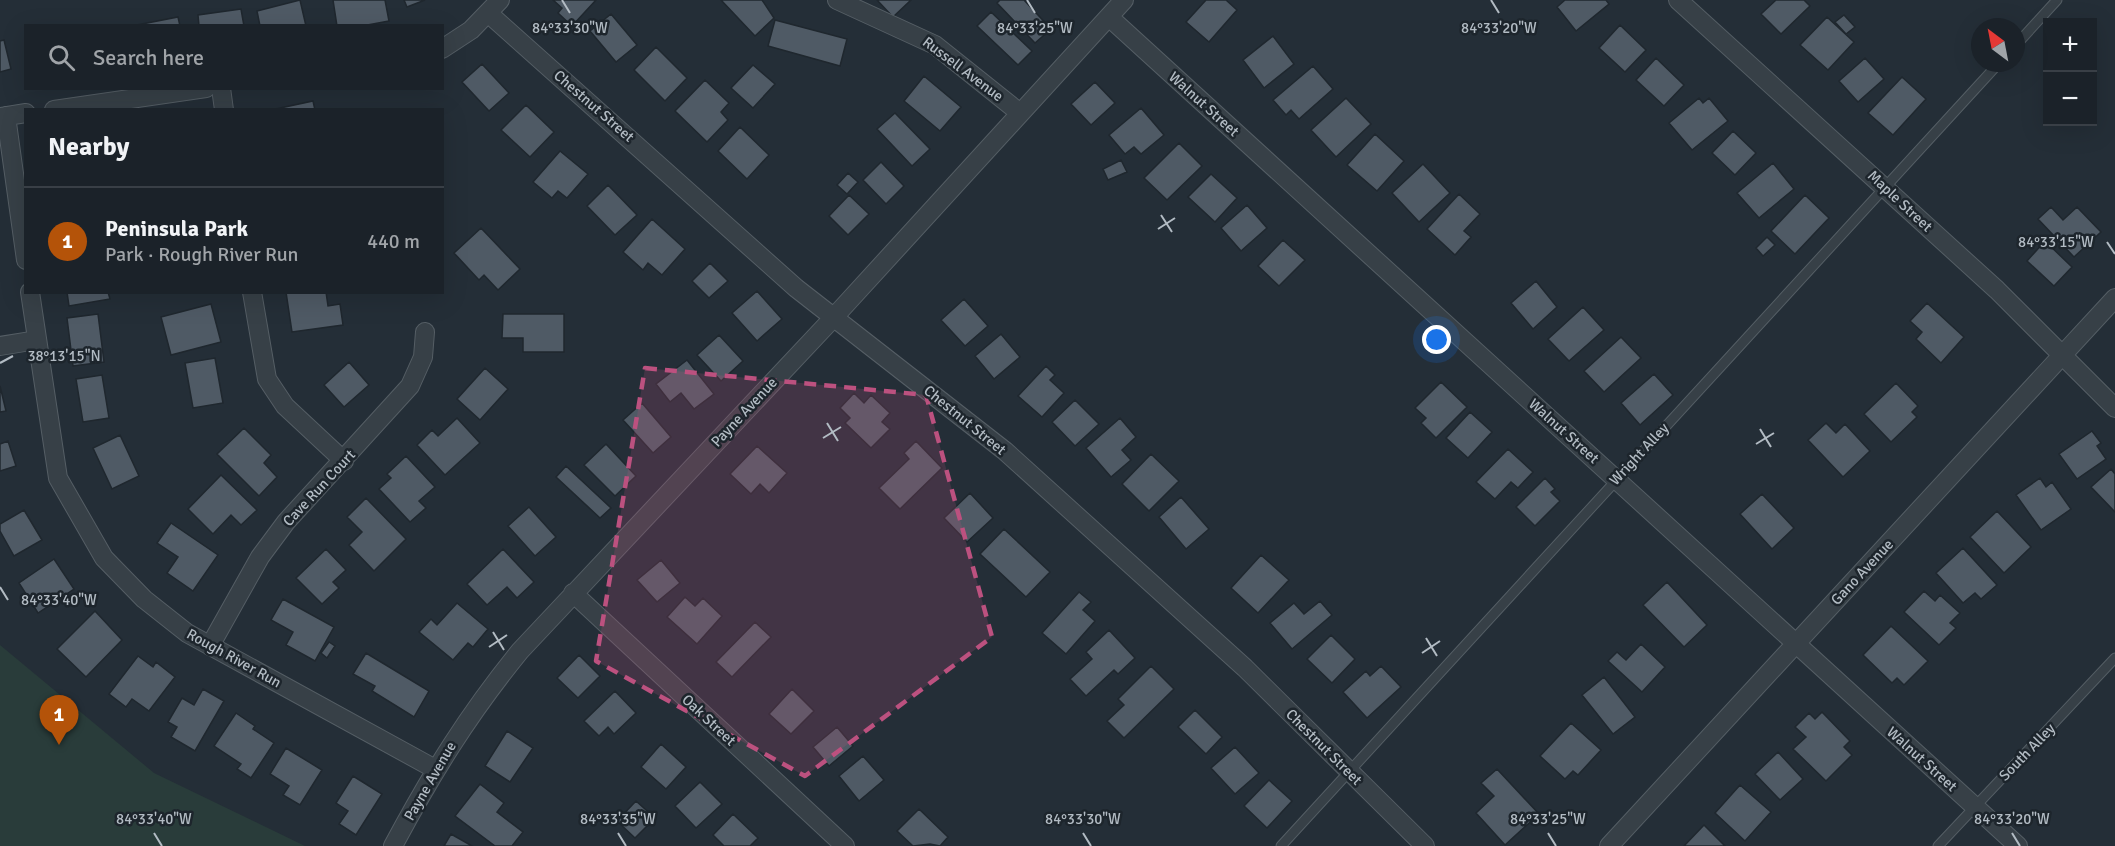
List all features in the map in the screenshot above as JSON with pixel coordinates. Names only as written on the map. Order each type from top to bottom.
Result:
[{"type":"street","name":"Russell Avenue","points":[[837,0],[935,45],[1020,113]]},
{"type":"street","name":"Payne Avenue","points":[[393,846],[435,769],[476,705],[520,651],[835,316],[1124,0]]},
{"type":"street","name":"Maple Street","points":[[1678,0],[1885,187],[2062,354],[2115,408]]},
{"type":"street","points":[[444,49],[471,30],[494,6]]},
{"type":"street","name":"Chestnut Street","points":[[494,6],[796,288],[835,316],[1005,451],[1245,668],[1425,846]]},
{"type":"street","name":"Walnut Street","points":[[1109,17],[2018,846]]},
{"type":"street","points":[[68,108],[192,90]]},
{"type":"street","points":[[221,90],[225,108]]},
{"type":"street","points":[[24,113],[3,117],[24,248]]},
{"type":"street","name":"Rough River Run","points":[[30,294],[57,478],[104,558],[144,599],[187,633],[435,769]]},
{"type":"street","points":[[252,294],[267,379],[285,406],[344,461]]},
{"type":"street","name":"Gano Avenue","points":[[1609,846],[2115,298]]},
{"type":"street","name":"Cave Run Court","points":[[210,646],[266,549],[286,522],[410,386],[423,357],[424,332]]},
{"type":"street","points":[[0,346],[37,340]]},
{"type":"street","name":"Oak Street","points":[[573,593],[845,846]]},
{"type":"lane","points":[[2025,35],[2057,0]]},
{"type":"lane","name":"Wright Alley","points":[[1281,846],[1991,72]]},
{"type":"lane","name":"South Alley","points":[[1938,846],[2115,658]]},
{"type":"highlighted area","points":[[645,368],[926,395],[992,637],[805,776],[596,661]]},
{"type":"green space","points":[[0,645],[154,773],[305,846],[0,846]]},
{"type":"building","points":[[300,0],[306,24],[260,24],[257,11]]},
{"type":"building","points":[[333,0],[385,0],[389,21],[373,24],[337,24]]},
{"type":"building","points":[[404,0],[425,0],[407,7]]},
{"type":"building","points":[[553,0],[596,0],[572,26],[558,13],[562,8]]},
{"type":"building","points":[[721,0],[762,0],[774,18],[755,36]]},
{"type":"building","points":[[877,0],[911,0],[893,17]]},
{"type":"building","points":[[1000,0],[1024,0],[1051,29],[1035,43],[997,3]]},
{"type":"building","points":[[1206,0],[1226,0],[1237,10],[1209,42],[1186,22]]},
{"type":"building","points":[[1565,0],[1606,0],[1609,4],[1576,31],[1557,7]]},
{"type":"building","points":[[1776,0],[1804,0],[1810,6],[1781,34],[1761,14]]},
{"type":"building","points":[[241,9],[244,24],[199,24],[198,15]]},
{"type":"building","points":[[991,12],[1032,51],[1018,65],[977,26]]},
{"type":"building","points":[[611,14],[637,45],[616,62],[590,31]]},
{"type":"building","points":[[1844,15],[1855,27],[1846,34],[1835,22]]},
{"type":"building","points":[[178,17],[180,24],[142,24]]},
{"type":"building","points":[[1827,17],[1854,42],[1828,70],[1800,45]]},
{"type":"building","points":[[775,20],[847,39],[840,66],[768,46]]},
{"type":"building","points":[[1620,25],[1646,50],[1625,72],[1599,48]]},
{"type":"building","points":[[1273,36],[1294,64],[1264,88],[1243,60]]},
{"type":"building","points":[[4,40],[11,69],[0,72],[0,41]]},
{"type":"building","points":[[656,47],[687,78],[665,101],[634,70]]},
{"type":"building","points":[[1656,58],[1684,85],[1664,106],[1636,80]]},
{"type":"building","points":[[1865,58],[1884,79],[1858,102],[1839,81]]},
{"type":"building","points":[[482,64],[509,93],[489,111],[462,82]]},
{"type":"building","points":[[753,65],[775,84],[753,108],[731,88]]},
{"type":"building","points":[[1313,66],[1333,89],[1299,119],[1291,110],[1286,115],[1273,100]]},
{"type":"building","points":[[924,76],[961,107],[940,131],[904,101]]},
{"type":"building","points":[[1902,77],[1926,99],[1893,135],[1868,113]]},
{"type":"building","points":[[705,80],[729,103],[721,112],[728,120],[707,142],[675,111]]},
{"type":"building","points":[[1095,82],[1115,103],[1091,125],[1071,104]]},
{"type":"building","points":[[1346,98],[1371,124],[1336,157],[1311,130]]},
{"type":"building","points":[[1699,98],[1703,103],[1709,98],[1728,121],[1692,150],[1669,123]]},
{"type":"building","points":[[313,101],[315,108],[280,108]]},
{"type":"building","points":[[526,105],[554,132],[530,157],[501,130]]},
{"type":"building","points":[[1141,108],[1164,135],[1141,154],[1134,147],[1125,154],[1109,135]]},
{"type":"building","points":[[895,113],[930,149],[912,166],[877,129]]},
{"type":"building","points":[[740,127],[769,155],[747,179],[718,151]]},
{"type":"building","points":[[1733,131],[1756,153],[1735,175],[1712,153]]},
{"type":"building","points":[[1375,134],[1404,161],[1377,191],[1347,165]]},
{"type":"building","points":[[1179,143],[1202,166],[1167,200],[1144,178]]},
{"type":"building","points":[[560,151],[588,174],[567,198],[558,191],[552,198],[533,182]]},
{"type":"building","points":[[1121,160],[1127,172],[1108,180],[1103,169]]},
{"type":"building","points":[[881,162],[904,186],[886,204],[863,180]]},
{"type":"building","points":[[1773,163],[1794,189],[1759,218],[1737,193]]},
{"type":"building","points":[[1423,164],[1450,193],[1419,222],[1392,193]]},
{"type":"building","points":[[848,173],[858,182],[847,194],[837,185]]},
{"type":"building","points":[[1211,174],[1237,198],[1215,222],[1188,197]]},
{"type":"building","points":[[608,185],[637,215],[615,235],[587,206]]},
{"type":"building","points":[[1459,194],[1480,214],[1464,231],[1471,237],[1455,255],[1427,229]]},
{"type":"building","points":[[849,195],[869,214],[848,235],[829,216]]},
{"type":"building","points":[[1805,195],[1829,218],[1795,254],[1771,231]]},
{"type":"building","points":[[1247,205],[1267,228],[1241,251],[1221,228]]},
{"type":"building","points":[[2051,207],[2063,220],[2077,207],[2101,232],[2074,257],[2038,219]]},
{"type":"building","points":[[652,219],[685,249],[662,275],[648,263],[643,270],[623,252]]},
{"type":"building","points":[[481,228],[520,269],[498,290],[484,275],[479,280],[454,253]]},
{"type":"building","points":[[1767,237],[1775,245],[1763,256],[1756,248]]},
{"type":"building","points":[[1283,240],[1305,260],[1279,286],[1258,266]]},
{"type":"building","points":[[2045,241],[2072,267],[2054,286],[2027,261]]},
{"type":"building","points":[[710,263],[728,281],[709,298],[692,281]]},
{"type":"building","points":[[1536,281],[1557,307],[1533,329],[1511,303]]},
{"type":"building","points":[[757,291],[782,319],[757,341],[732,313]]},
{"type":"building","points":[[67,294],[109,294],[110,299],[69,306]]},
{"type":"building","points":[[286,294],[326,294],[328,306],[340,304],[343,325],[292,332]]},
{"type":"building","points":[[964,299],[988,326],[965,346],[941,320]]},
{"type":"building","points":[[1927,303],[1964,337],[1941,363],[1916,339],[1922,332],[1910,321]]},
{"type":"building","points":[[211,304],[221,342],[171,355],[161,317]]},
{"type":"building","points":[[1583,307],[1604,330],[1569,361],[1548,339]]},
{"type":"building","points":[[98,314],[104,362],[73,366],[67,318]]},
{"type":"building","points":[[503,314],[564,314],[564,352],[523,352],[523,338],[502,338]]},
{"type":"building","points":[[1001,334],[1020,357],[994,379],[975,356]]},
{"type":"building","points":[[719,335],[743,361],[721,381],[697,355]]},
{"type":"building","points":[[1621,337],[1641,358],[1604,392],[1584,371]]},
{"type":"building","points":[[215,358],[223,403],[193,408],[185,363]]},
{"type":"building","points":[[687,360],[714,394],[694,409],[681,393],[670,402],[656,384]]},
{"type":"building","points":[[349,362],[369,385],[344,407],[324,385]]},
{"type":"building","points":[[1046,366],[1055,375],[1050,380],[1064,393],[1042,417],[1018,396]]},
{"type":"building","points":[[485,368],[508,389],[480,420],[457,399]]},
{"type":"building","points":[[1654,374],[1673,395],[1640,425],[1621,403]]},
{"type":"building","points":[[102,375],[109,418],[83,422],[76,379]]},
{"type":"building","points":[[1441,382],[1467,407],[1436,438],[1421,423],[1426,418],[1415,408]]},
{"type":"building","points":[[1896,383],[1918,406],[1912,412],[1917,417],[1891,442],[1864,414]]},
{"type":"building","points":[[0,386],[6,411],[0,412]]},
{"type":"building","points":[[854,393],[864,403],[871,395],[890,413],[882,422],[890,429],[871,448],[845,423],[850,418],[840,408]]},
{"type":"building","points":[[1075,400],[1099,424],[1075,446],[1052,422]]},
{"type":"building","points":[[642,403],[671,437],[653,453],[623,420]]},
{"type":"building","points":[[1470,412],[1492,432],[1468,458],[1446,438]]},
{"type":"building","points":[[457,418],[480,443],[445,475],[417,445],[432,430],[438,436]]},
{"type":"building","points":[[1120,418],[1136,437],[1122,450],[1131,460],[1111,477],[1086,448]]},
{"type":"building","points":[[1826,423],[1836,433],[1845,424],[1870,451],[1843,477],[1808,440]]},
{"type":"building","points":[[244,428],[271,455],[264,463],[277,477],[259,496],[217,454]]},
{"type":"building","points":[[2092,431],[2101,443],[2097,446],[2106,459],[2077,479],[2059,454]]},
{"type":"building","points":[[120,435],[139,476],[112,489],[93,448]]},
{"type":"building","points":[[8,441],[16,466],[0,471],[0,444]]},
{"type":"building","points":[[916,441],[942,468],[900,509],[879,488],[909,459],[904,453]]},
{"type":"building","points":[[606,444],[636,476],[615,496],[584,465]]},
{"type":"building","points":[[757,446],[787,473],[769,493],[760,484],[751,494],[730,474]]},
{"type":"building","points":[[1508,449],[1533,472],[1518,488],[1511,482],[1495,499],[1476,482]]},
{"type":"building","points":[[1151,454],[1179,481],[1149,511],[1122,484]]},
{"type":"building","points":[[406,456],[435,487],[419,501],[426,508],[410,522],[379,489],[391,478],[387,474]]},
{"type":"building","points":[[566,466],[611,508],[600,518],[556,477]]},
{"type":"building","points":[[2111,469],[2115,474],[2115,512],[2091,487]]},
{"type":"building","points":[[221,475],[257,510],[241,525],[231,515],[213,534],[188,509]]},
{"type":"building","points":[[1545,478],[1555,489],[1551,492],[1560,501],[1535,526],[1516,507]]},
{"type":"building","points":[[2040,478],[2046,487],[2052,482],[2071,509],[2041,530],[2016,495]]},
{"type":"building","points":[[970,493],[993,518],[967,542],[944,518]]},
{"type":"building","points":[[1762,494],[1794,528],[1772,549],[1740,514]]},
{"type":"building","points":[[1181,497],[1209,529],[1186,549],[1159,517]]},
{"type":"building","points":[[366,498],[406,539],[374,571],[349,545],[362,532],[347,517]]},
{"type":"building","points":[[529,507],[556,537],[535,556],[508,526]]},
{"type":"building","points":[[24,510],[42,540],[14,556],[0,531],[0,524]]},
{"type":"building","points":[[1997,511],[2031,547],[2004,573],[1970,537]]},
{"type":"building","points":[[171,523],[218,555],[193,591],[167,573],[178,557],[157,543]]},
{"type":"building","points":[[1004,529],[1050,572],[1026,597],[980,554]]},
{"type":"building","points":[[1963,548],[1997,585],[1981,599],[1975,593],[1963,603],[1936,573]]},
{"type":"building","points":[[326,549],[346,570],[333,582],[339,588],[322,604],[296,578]]},
{"type":"building","points":[[503,549],[534,582],[517,598],[507,587],[487,605],[467,584]]},
{"type":"building","points":[[1261,555],[1289,580],[1258,613],[1231,588]]},
{"type":"building","points":[[54,559],[74,589],[38,613],[19,583]]},
{"type":"building","points":[[661,560],[680,583],[657,602],[637,580]]},
{"type":"building","points":[[1667,582],[1707,625],[1684,647],[1643,605]]},
{"type":"building","points":[[1924,591],[1935,601],[1940,595],[1960,613],[1950,623],[1956,628],[1939,645],[1904,612]]},
{"type":"building","points":[[1079,592],[1091,602],[1083,610],[1095,621],[1066,654],[1042,633]]},
{"type":"building","points":[[685,597],[695,606],[703,598],[722,616],[697,644],[667,617]]},
{"type":"building","points":[[283,599],[334,627],[315,661],[286,645],[293,632],[271,620]]},
{"type":"building","points":[[1320,601],[1332,615],[1292,649],[1270,623],[1294,603],[1304,614]]},
{"type":"building","points":[[457,603],[488,629],[473,647],[468,643],[453,660],[419,632],[431,619],[437,625]]},
{"type":"building","points":[[95,611],[122,640],[86,677],[57,649]]},
{"type":"building","points":[[755,622],[771,637],[732,677],[716,662]]},
{"type":"building","points":[[1891,626],[1928,661],[1904,685],[1897,678],[1892,683],[1863,655]]},
{"type":"building","points":[[1109,630],[1135,658],[1118,674],[1114,670],[1086,696],[1070,679],[1092,659],[1086,652]]},
{"type":"building","points":[[1331,635],[1355,659],[1332,683],[1307,659]]},
{"type":"building","points":[[329,642],[335,646],[327,658],[321,653]]},
{"type":"building","points":[[1641,644],[1665,667],[1642,692],[1608,661],[1617,652],[1626,660]]},
{"type":"building","points":[[366,653],[429,691],[414,717],[372,691],[375,686],[353,674]]},
{"type":"building","points":[[579,655],[600,676],[578,698],[557,678]]},
{"type":"building","points":[[138,656],[153,667],[156,662],[175,677],[149,711],[132,699],[126,707],[109,694]]},
{"type":"building","points":[[1151,666],[1174,689],[1124,738],[1107,721],[1124,705],[1118,699]]},
{"type":"building","points":[[1381,666],[1401,687],[1367,718],[1343,692],[1366,671],[1370,676]]},
{"type":"building","points":[[1604,677],[1635,717],[1613,734],[1582,695]]},
{"type":"building","points":[[203,689],[224,701],[195,751],[171,737],[177,727],[168,722],[182,698],[194,705]]},
{"type":"building","points":[[792,689],[814,711],[791,734],[769,714]]},
{"type":"building","points":[[615,691],[636,713],[614,734],[608,727],[599,736],[584,721]]},
{"type":"building","points":[[1195,710],[1222,737],[1206,754],[1178,727]]},
{"type":"building","points":[[1822,712],[1850,741],[1844,747],[1852,755],[1826,781],[1793,749],[1806,737],[1795,727],[1809,713],[1815,719]]},
{"type":"building","points":[[236,713],[255,726],[253,729],[274,743],[251,778],[237,769],[241,764],[214,746]]},
{"type":"building","points":[[1571,723],[1601,750],[1578,775],[1573,771],[1565,779],[1540,756]]},
{"type":"building","points":[[837,727],[853,746],[829,766],[813,747]]},
{"type":"building","points":[[507,731],[533,748],[510,782],[485,766]]},
{"type":"building","points":[[661,744],[686,767],[666,789],[641,767]]},
{"type":"building","points":[[1235,747],[1259,773],[1235,794],[1211,768]]},
{"type":"building","points":[[286,748],[322,770],[300,805],[283,795],[289,786],[270,774]]},
{"type":"building","points":[[1778,752],[1803,779],[1780,800],[1755,774]]},
{"type":"building","points":[[863,756],[884,780],[859,801],[839,776]]},
{"type":"building","points":[[1497,769],[1539,814],[1505,845],[1476,813],[1494,796],[1481,783]]},
{"type":"building","points":[[353,776],[382,794],[356,835],[339,824],[348,811],[336,803]]},
{"type":"building","points":[[1269,780],[1292,801],[1267,828],[1244,806]]},
{"type":"building","points":[[700,782],[722,804],[696,828],[675,806]]},
{"type":"building","points":[[480,784],[504,803],[497,812],[523,832],[512,846],[495,846],[455,816]]},
{"type":"building","points":[[1740,785],[1771,812],[1745,841],[1715,813]]},
{"type":"building","points":[[636,801],[655,818],[635,838],[617,821]]},
{"type":"building","points":[[919,809],[948,837],[940,846],[930,844],[913,846],[897,831]]},
{"type":"building","points":[[733,814],[758,838],[750,846],[724,846],[713,835]]},
{"type":"building","points":[[1704,825],[1725,846],[1684,846]]},
{"type":"building","points":[[451,834],[472,846],[444,846]]},
{"type":"place","name":"Peninsula Park","points":[[59,745]]}]
